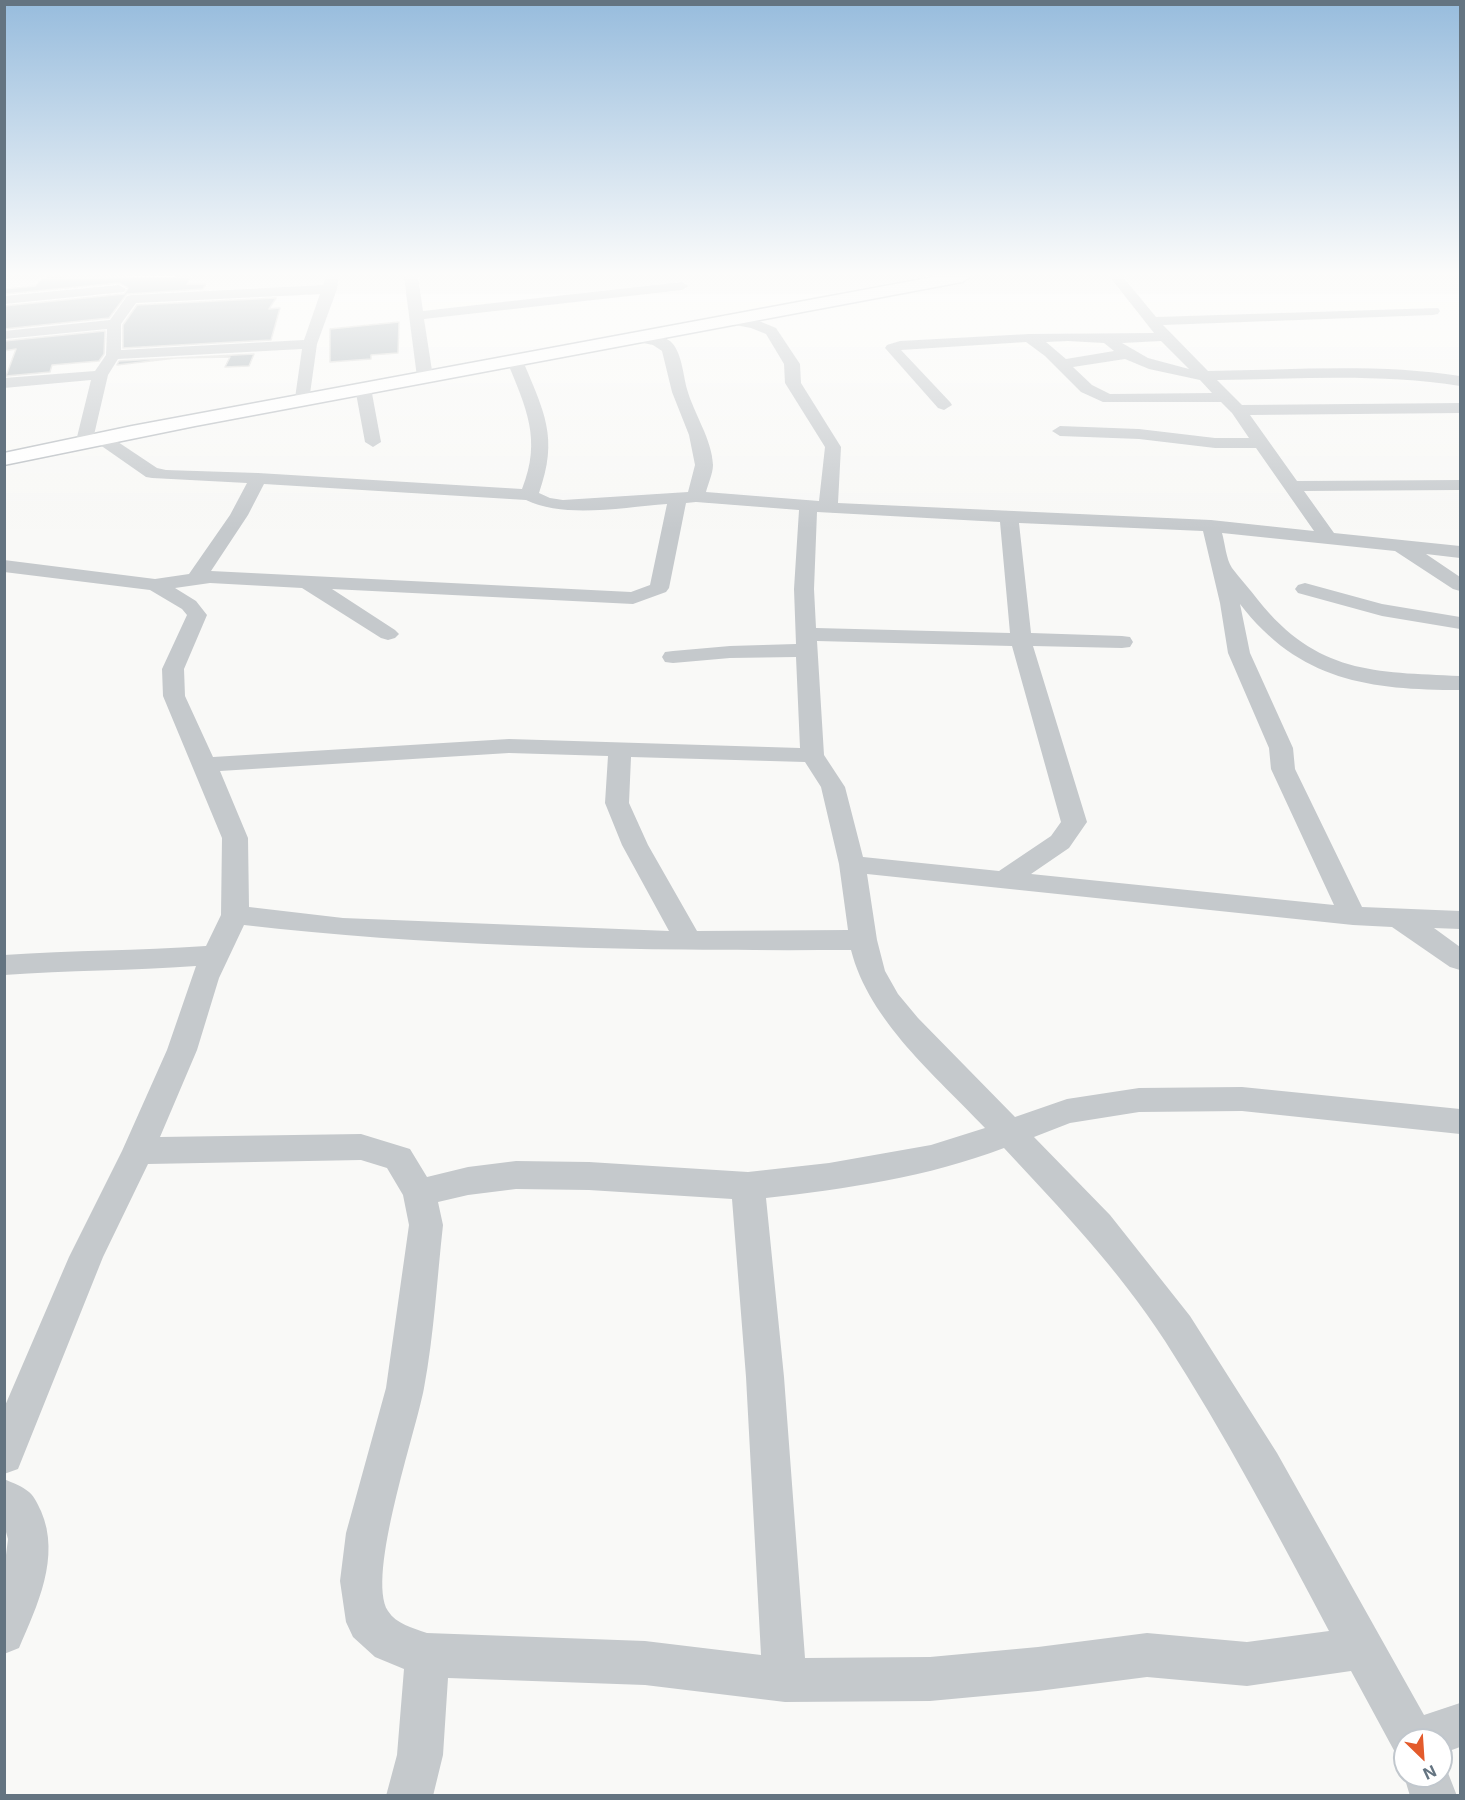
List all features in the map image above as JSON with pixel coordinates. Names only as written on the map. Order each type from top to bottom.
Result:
[{"type":"street","points":[[92,440],[100,375],[108,361]]},
{"type":"street","points":[[303,398],[308,361]]},
{"type":"street","points":[[423,361],[425,377]]},
{"type":"street","points":[[4,459],[303,398],[515,361],[539,424],[542,439],[539,471],[529,495]]},
{"type":"street","points":[[4,566],[155,585],[210,577],[633,598],[659,588],[687,497],[704,465],[672,361]]},
{"type":"street","points":[[790,361],[793,383],[833,447],[818,507],[804,589],[812,755],[833,787],[852,864],[863,940],[871,971],[886,1001],[907,1026],[1098,1225],[1177,1328],[1263,1467],[1408,1728]]},
{"type":"street","points":[[904,361],[944,405]]},
{"type":"street","points":[[1060,361],[1089,393],[1109,399],[1227,397]]},
{"type":"street","points":[[1063,364],[1082,361]]},
{"type":"street","points":[[1138,361],[1172,372],[1207,376],[1419,375],[1461,381]]},
{"type":"street","points":[[1191,361],[1238,410],[1328,538]]},
{"type":"street","points":[[4,383],[100,375]]},
{"type":"street","points":[[363,388],[373,442]]},
{"type":"street","points":[[1238,410],[1461,408]]},
{"type":"street","points":[[1060,431],[1140,434],[1214,444],[1235,445],[1262,442]]},
{"type":"street","points":[[92,440],[152,472],[181,476],[258,478],[529,495],[546,503],[562,505],[687,497],[818,507],[1211,526],[1461,552]]},
{"type":"street","points":[[196,579],[239,515],[258,478]]},
{"type":"street","points":[[1290,486],[1461,485]]},
{"type":"street","points":[[1004,880],[1060,842],[1074,822],[1021,641],[1009,515]]},
{"type":"street","points":[[1211,526],[1239,653],[1281,748],[1283,770],[1353,916]]},
{"type":"street","points":[[1399,546],[1461,585]]},
{"type":"street","points":[[1222,569],[1244,592],[1266,622],[1283,638],[1321,663],[1341,671],[1388,681],[1461,684]]},
{"type":"street","points":[[308,582],[388,634]]},
{"type":"street","points":[[4,1455],[86,1257],[138,1151],[182,1050],[205,978],[235,915],[235,838],[174,696],[173,669],[197,615],[189,605],[155,585]]},
{"type":"street","points":[[1305,589],[1364,607],[1421,619],[1461,623]]},
{"type":"street","points":[[673,657],[806,642],[1122,642]]},
{"type":"street","points":[[205,765],[509,746],[620,747],[812,755]]},
{"type":"street","points":[[620,747],[617,803],[635,845],[689,941]]},
{"type":"street","points":[[852,864],[1353,916],[1461,920]]},
{"type":"street","points":[[235,915],[343,927],[689,941],[863,940]]},
{"type":"street","points":[[1399,918],[1461,960]]},
{"type":"street","points":[[4,965],[217,955]]},
{"type":"street","points":[[420,1193],[468,1181],[516,1175],[589,1176],[748,1186],[830,1177],[931,1158],[966,1149],[1067,1112],[1139,1100],[1242,1099],[1461,1121]]},
{"type":"street","points":[[138,1151],[361,1147],[398,1158],[420,1193],[426,1225],[405,1388],[367,1533],[361,1581],[368,1622],[390,1642],[428,1655],[645,1663],[786,1680],[930,1679],[1038,1669],[1148,1654],[1247,1664],[1362,1648]]},
{"type":"street","points":[[748,1186],[765,1377],[786,1680]]},
{"type":"street","points":[[4,1499],[19,1510],[29,1535],[22,1592],[4,1633]]},
{"type":"street","points":[[409,1796],[420,1755],[428,1655]]},
{"type":"building","points":[[12,361],[99,361],[52,365],[50,372],[6,376]]},
{"type":"building","points":[[119,361],[150,361],[117,365]]},
{"type":"building","points":[[228,361],[251,361],[249,366],[225,367]]}]
